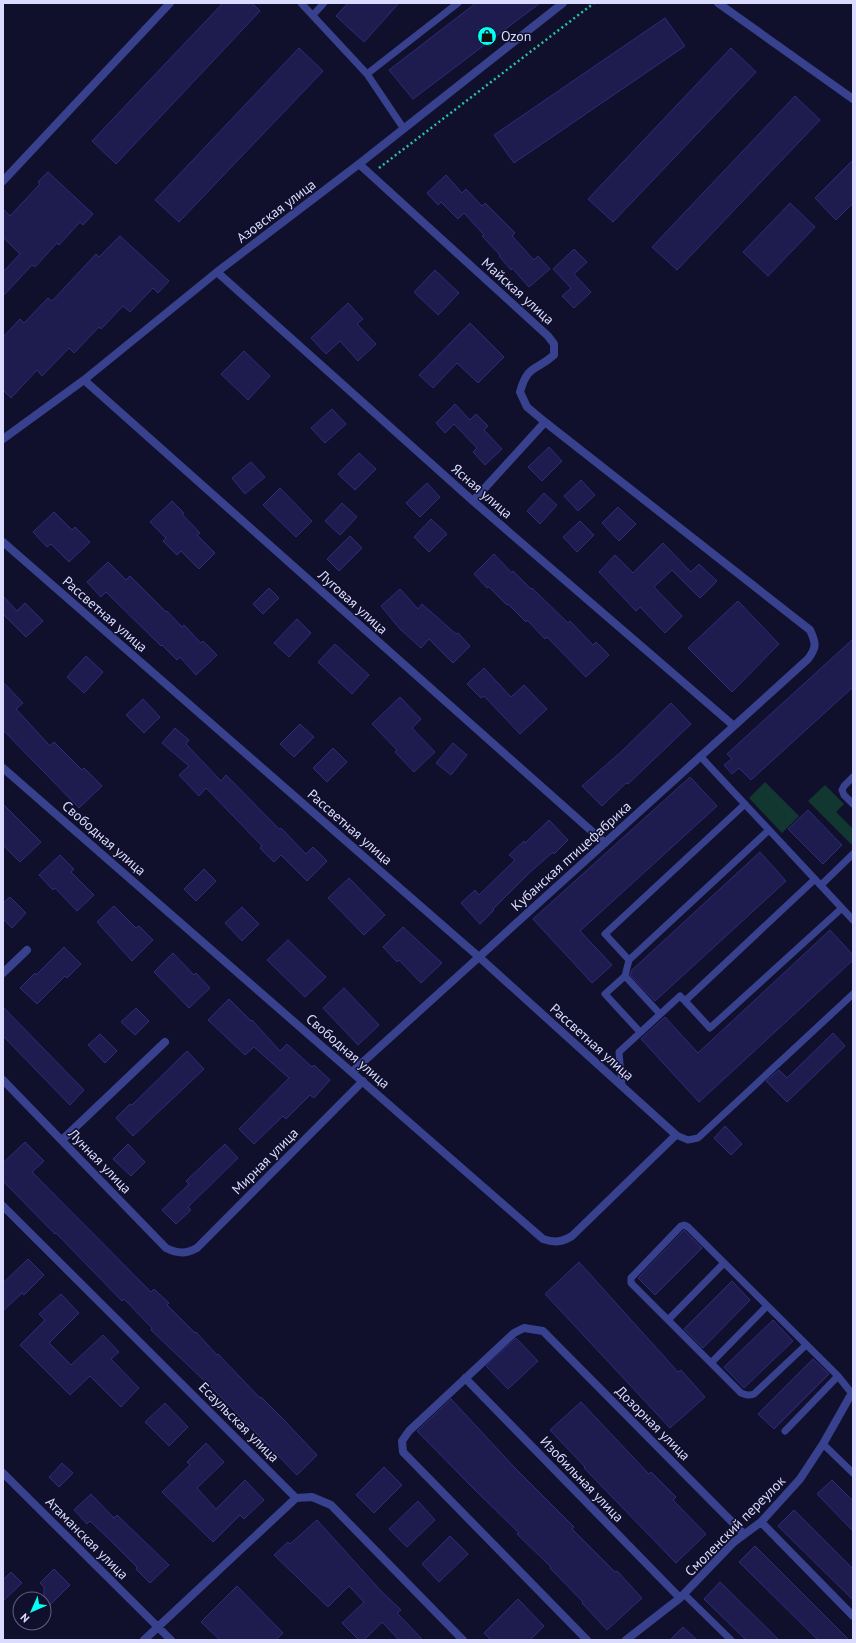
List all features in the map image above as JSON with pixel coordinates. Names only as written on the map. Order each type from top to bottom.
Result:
[{"type":"street","points":[[3,181],[170,3]]},
{"type":"street","name":"Азовская улица","points":[[3,439],[84,380],[217,272],[359,164],[563,3]]},
{"type":"street","points":[[718,3],[853,99]]},
{"type":"street","name":"Майская улица","points":[[359,164],[554,344],[554,355],[545,363],[532,368],[524,378],[520,392],[526,407],[545,422]]},
{"type":"street","name":"Ясная улица","points":[[217,272],[472,501],[734,726]]},
{"type":"street","name":"Луговая улица","points":[[84,380],[605,843]]},
{"type":"street","points":[[472,501],[545,422]]},
{"type":"street","name":"Кубанская птицефабрика","points":[[352,1072],[808,659],[814,650],[814,639],[810,630],[545,422]]},
{"type":"street","name":"Рассветная улица","points":[[3,542],[479,957],[676,1135]]},
{"type":"street","name":"Свободная улица","points":[[3,768],[543,1239],[557,1242],[565,1241],[572,1236],[676,1135]]},
{"type":"street","points":[[3,973],[27,950]]},
{"type":"street","points":[[62,1140],[165,1042]]},
{"type":"street","name":"Лунная улица","points":[[3,1080],[166,1248],[181,1253]]},
{"type":"street","name":"Мирная улица","points":[[181,1253],[191,1252],[197,1248],[363,1081]]},
{"type":"street","name":"Есаульская улица","points":[[3,1206],[296,1498]]},
{"type":"street","name":"Дозорная улица","points":[[465,1378],[514,1333],[524,1328],[543,1331],[744,1534]]},
{"type":"street","points":[[465,1378],[409,1431],[402,1441],[403,1452],[587,1640]]},
{"type":"street","name":"Изобильная улица","points":[[465,1378],[682,1596]]},
{"type":"street","name":"Смоленский переулок","points":[[626,1640],[682,1596],[734,1542],[761,1522],[800,1479],[823,1444],[852,1393]]},
{"type":"street","name":"Атаманская улица","points":[[3,1473],[171,1640]]},
{"type":"street","points":[[144,1640],[155,1624],[296,1498],[312,1497],[332,1505],[464,1640]]},
{"type":"street","points":[[761,1522],[853,1616]]},
{"type":"lane","points":[[301,3],[367,74],[404,129]]},
{"type":"lane","points":[[313,15],[324,3]]},
{"type":"lane","points":[[367,74],[458,3]]},
{"type":"lane","points":[[700,756],[842,908],[852,915]]},
{"type":"lane","points":[[853,777],[842,790],[853,804]]},
{"type":"lane","points":[[629,960],[606,934],[745,804]]},
{"type":"lane","points":[[640,1032],[605,994],[625,976],[629,960],[769,830]]},
{"type":"lane","points":[[821,885],[853,854]]},
{"type":"lane","points":[[685,1001],[815,879]]},
{"type":"lane","points":[[622,1086],[618,1052],[680,996],[710,1028],[842,908]]},
{"type":"lane","points":[[625,976],[660,1014]]},
{"type":"lane","points":[[676,1135],[688,1140],[698,1138],[853,994]]},
{"type":"lane","points":[[806,1345],[754,1394],[750,1396],[741,1393],[630,1281],[631,1278],[684,1225],[838,1376],[852,1393]]},
{"type":"lane","points":[[668,1320],[724,1263]]},
{"type":"lane","points":[[710,1363],[767,1306]]},
{"type":"lane","points":[[785,1431],[838,1376]]},
{"type":"lane","points":[[823,1444],[853,1473]]},
{"type":"lane","points":[[682,1596],[731,1640]]},
{"type":"path","points":[[371,174],[594,3]]},
{"type":"green space","points":[[765,782],[799,816],[782,833],[749,798]]},
{"type":"green space","points":[[825,785],[844,804],[836,812],[853,829],[853,846],[808,801]]},
{"type":"building","points":[[223,3],[252,3],[260,11],[116,164],[92,141]]},
{"type":"building","points":[[348,3],[399,3],[364,42],[336,16]]},
{"type":"building","points":[[476,3],[540,3],[413,99],[389,70]]},
{"type":"building","points":[[665,18],[685,46],[514,163],[494,135]]},
{"type":"building","points":[[299,48],[323,71],[179,222],[155,200]]},
{"type":"building","points":[[731,48],[756,72],[613,222],[588,199]]},
{"type":"building","points":[[795,96],[820,120],[677,270],[652,247]]},
{"type":"building","points":[[853,160],[853,203],[836,220],[815,198]]},
{"type":"building","points":[[48,172],[93,214],[83,225],[80,222],[59,245],[57,243],[35,267],[32,265],[3,296],[3,272],[20,254],[3,237],[3,209],[10,216],[40,184],[38,182]]},
{"type":"building","points":[[446,175],[462,193],[466,189],[482,206],[485,203],[515,233],[512,236],[534,260],[538,256],[550,269],[529,287],[512,268],[511,270],[499,256],[500,255],[482,236],[484,235],[464,213],[458,219],[441,202],[438,205],[427,193]]},
{"type":"building","points":[[790,203],[815,227],[768,276],[743,252]]},
{"type":"building","points":[[120,236],[169,281],[158,293],[153,288],[130,312],[123,306],[101,329],[99,327],[74,353],[69,348],[42,376],[37,370],[11,398],[3,390],[3,337],[20,319],[24,323],[48,298],[52,301],[96,254],[99,257]]},
{"type":"building","points":[[574,249],[587,262],[574,274],[591,292],[574,308],[562,296],[571,288],[553,269]]},
{"type":"building","points":[[435,270],[459,293],[438,315],[414,292]]},
{"type":"building","points":[[348,303],[363,319],[357,324],[376,344],[358,361],[340,341],[326,354],[311,338]]},
{"type":"building","points":[[470,323],[504,357],[478,383],[457,363],[433,388],[419,375]]},
{"type":"building","points":[[244,351],[270,376],[248,400],[221,374]]},
{"type":"building","points":[[455,404],[470,420],[476,414],[488,426],[484,430],[502,449],[485,465],[473,452],[477,448],[454,424],[445,433],[436,423]]},
{"type":"building","points":[[332,409],[346,424],[325,443],[311,428]]},
{"type":"building","points":[[549,447],[562,461],[542,481],[528,467]]},
{"type":"building","points":[[359,453],[376,469],[355,490],[338,474]]},
{"type":"building","points":[[251,462],[265,477],[245,494],[232,478]]},
{"type":"building","points":[[581,480],[595,495],[578,511],[564,496]]},
{"type":"building","points":[[427,483],[440,497],[420,517],[406,503]]},
{"type":"building","points":[[280,488],[312,521],[296,537],[263,505]]},
{"type":"building","points":[[544,493],[557,505],[540,524],[527,511]]},
{"type":"building","points":[[172,501],[200,533],[197,535],[215,553],[199,569],[181,551],[177,555],[163,541],[166,538],[150,522]]},
{"type":"building","points":[[342,503],[357,517],[340,535],[325,521]]},
{"type":"building","points":[[618,507],[636,524],[619,541],[602,523]]},
{"type":"building","points":[[54,512],[72,530],[75,527],[90,542],[69,562],[51,544],[47,547],[33,532]]},
{"type":"building","points":[[431,519],[447,534],[429,552],[414,537]]},
{"type":"building","points":[[580,521],[594,535],[577,552],[563,537]]},
{"type":"building","points":[[350,536],[362,548],[339,571],[327,559]]},
{"type":"building","points":[[663,543],[691,572],[699,564],[717,581],[700,598],[672,570],[654,587],[682,616],[665,633],[640,607],[636,611],[599,572],[615,555],[633,573]]},
{"type":"building","points":[[494,554],[512,573],[513,571],[568,623],[570,621],[593,645],[596,642],[609,655],[586,677],[547,637],[545,639],[527,620],[526,622],[489,587],[487,588],[474,574]]},
{"type":"building","points":[[108,562],[126,580],[130,576],[182,627],[184,625],[201,643],[203,641],[217,655],[196,675],[180,657],[177,660],[162,645],[161,646],[106,592],[101,597],[87,582]]},
{"type":"building","points":[[269,588],[279,598],[263,614],[253,604]]},
{"type":"building","points":[[400,589],[418,609],[422,604],[456,634],[458,633],[470,646],[453,663],[429,639],[421,648],[400,629],[381,606]]},
{"type":"building","points":[[3,596],[17,611],[25,603],[43,621],[26,637],[3,614]]},
{"type":"building","points":[[738,601],[779,644],[732,692],[688,648]]},
{"type":"building","points":[[297,619],[311,633],[289,657],[274,643]]},
{"type":"building","points":[[853,639],[853,687],[751,780],[739,768],[732,774],[724,765],[732,759],[727,754]]},
{"type":"building","points":[[335,644],[369,675],[352,694],[318,662]]},
{"type":"building","points":[[86,656],[103,672],[84,693],[67,677]]},
{"type":"building","points":[[484,668],[511,697],[524,685],[547,709],[520,734],[484,696],[481,698],[467,684]]},
{"type":"building","points":[[3,682],[23,703],[16,709],[50,746],[54,742],[82,770],[84,768],[102,786],[79,808],[3,730]]},
{"type":"building","points":[[400,697],[421,719],[412,728],[435,752],[414,772],[395,752],[397,750],[372,724]]},
{"type":"building","points":[[143,699],[160,717],[144,733],[126,715]]},
{"type":"building","points":[[671,703],[691,724],[628,784],[626,783],[602,806],[582,786],[622,751]]},
{"type":"building","points":[[300,724],[314,737],[294,757],[280,744]]},
{"type":"building","points":[[175,728],[189,740],[186,744],[221,781],[226,775],[306,854],[313,847],[327,861],[307,881],[281,855],[274,862],[260,848],[262,846],[206,788],[199,796],[179,775],[189,766],[162,743]]},
{"type":"building","points":[[453,743],[467,755],[451,775],[436,763]]},
{"type":"building","points":[[333,748],[347,762],[327,782],[313,768]]},
{"type":"building","points":[[690,777],[717,806],[580,931],[612,965],[592,983],[533,919]]},
{"type":"building","points":[[3,804],[41,842],[20,862],[3,845]]},
{"type":"building","points":[[808,810],[842,845],[823,864],[788,829]]},
{"type":"building","points":[[549,820],[568,840],[554,854],[553,852],[528,874],[480,924],[461,903],[475,890],[479,895],[515,860],[509,855],[524,841],[525,843]]},
{"type":"building","points":[[760,852],[786,881],[655,1001],[630,975],[632,970]]},
{"type":"building","points":[[60,855],[74,869],[71,872],[94,895],[77,911],[55,888],[53,890],[39,875]]},
{"type":"building","points":[[204,869],[216,881],[196,901],[184,889]]},
{"type":"building","points":[[349,878],[385,915],[364,935],[328,898]]},
{"type":"building","points":[[10,897],[26,913],[12,928],[3,919],[3,903]]},
{"type":"building","points":[[114,906],[136,928],[139,926],[153,940],[132,961],[97,922]]},
{"type":"building","points":[[242,907],[259,924],[242,941],[225,923]]},
{"type":"building","points":[[403,927],[442,963],[421,983],[399,960],[397,962],[383,947]]},
{"type":"building","points":[[830,930],[853,955],[853,960],[699,1102],[641,1039],[665,1017],[698,1053]]},
{"type":"building","points":[[288,940],[326,977],[305,997],[267,960]]},
{"type":"building","points":[[64,947],[81,964],[67,978],[65,976],[37,1004],[20,988],[35,973],[36,975]]},
{"type":"building","points":[[173,953],[194,975],[196,973],[210,988],[189,1008],[154,972]]},
{"type":"building","points":[[344,988],[379,1025],[358,1045],[323,1008]]},
{"type":"building","points":[[229,999],[251,1021],[252,1020],[280,1051],[287,1044],[312,1067],[314,1065],[330,1080],[314,1098],[310,1095],[286,1119],[283,1116],[254,1144],[239,1129],[289,1078],[254,1047],[245,1055],[208,1020]]},
{"type":"building","points":[[3,1007],[84,1090],[70,1105],[3,1036]]},
{"type":"building","points":[[136,1008],[149,1021],[135,1035],[121,1022]]},
{"type":"building","points":[[833,1033],[845,1046],[787,1102],[766,1081],[779,1070],[787,1078]]},
{"type":"building","points":[[100,1034],[117,1051],[105,1063],[88,1045]]},
{"type":"building","points":[[187,1051],[204,1069],[133,1136],[116,1118],[130,1104],[132,1105]]},
{"type":"building","points":[[725,1126],[742,1144],[731,1155],[714,1138]]},
{"type":"building","points":[[25,1142],[44,1161],[32,1172],[151,1292],[154,1289],[169,1303],[167,1305],[283,1419],[317,1455],[297,1475],[212,1388],[151,1330],[152,1328],[124,1299],[122,1301],[3,1181],[3,1163]]},
{"type":"building","points":[[128,1144],[145,1162],[131,1176],[113,1159]]},
{"type":"building","points":[[225,1144],[238,1158],[188,1207],[191,1210],[176,1224],[162,1210],[189,1184],[186,1181]]},
{"type":"building","points":[[684,1230],[702,1248],[655,1295],[638,1278]]},
{"type":"building","points":[[28,1259],[44,1275],[24,1295],[22,1293],[3,1311],[3,1283]]},
{"type":"building","points":[[579,1262],[678,1372],[681,1370],[705,1397],[670,1428],[545,1294]]},
{"type":"building","points":[[732,1281],[750,1300],[703,1348],[684,1329]]},
{"type":"building","points":[[61,1294],[79,1313],[49,1343],[71,1365],[103,1335],[119,1352],[111,1359],[139,1388],[121,1407],[90,1376],[70,1395],[20,1345],[45,1320],[39,1314]]},
{"type":"building","points":[[773,1320],[793,1341],[744,1388],[724,1367]]},
{"type":"building","points":[[516,1338],[538,1361],[508,1389],[486,1366]]},
{"type":"building","points":[[813,1359],[829,1374],[774,1429],[758,1414]]},
{"type":"building","points":[[451,1399],[515,1468],[574,1527],[572,1529],[615,1572],[617,1571],[642,1598],[607,1630],[582,1603],[583,1602],[550,1568],[551,1567],[517,1534],[519,1533],[417,1431]]},
{"type":"building","points":[[581,1402],[649,1474],[651,1472],[676,1497],[673,1500],[706,1534],[676,1563],[584,1468],[585,1467],[550,1430]]},
{"type":"building","points":[[165,1403],[188,1427],[169,1446],[145,1422]]},
{"type":"building","points":[[206,1443],[224,1462],[197,1488],[216,1509],[245,1480],[264,1500],[244,1519],[240,1515],[213,1542],[162,1492],[190,1465],[187,1462]]},
{"type":"building","points":[[62,1463],[73,1473],[59,1487],[49,1477]]},
{"type":"building","points":[[384,1467],[402,1485],[374,1513],[356,1495]]},
{"type":"building","points":[[832,1480],[853,1501],[853,1531],[817,1494]]},
{"type":"building","points":[[91,1494],[114,1518],[117,1515],[169,1565],[150,1583],[136,1569],[137,1567],[112,1542],[90,1521],[87,1524],[74,1510]]},
{"type":"building","points":[[418,1501],[435,1520],[407,1547],[389,1529]]},
{"type":"building","points":[[794,1510],[853,1569],[853,1600],[778,1526]]},
{"type":"building","points":[[317,1520],[381,1591],[401,1610],[397,1613],[423,1640],[399,1640],[382,1622],[364,1640],[359,1640],[342,1623],[364,1602],[349,1586],[328,1607],[274,1555],[288,1542],[290,1544]]},
{"type":"building","points":[[450,1536],[468,1554],[439,1582],[422,1564]]},
{"type":"building","points":[[755,1546],[849,1640],[818,1640],[739,1562]]},
{"type":"building","points":[[54,1569],[70,1585],[52,1603],[52,1591],[44,1591],[44,1587],[40,1583]]},
{"type":"building","points":[[11,1572],[22,1583],[3,1601],[3,1580]]},
{"type":"building","points":[[720,1582],[779,1640],[746,1640],[704,1599]]},
{"type":"building","points":[[237,1586],[283,1633],[276,1640],[220,1640],[201,1622]]},
{"type":"building","points":[[518,1599],[544,1626],[530,1640],[491,1640],[484,1633]]},
{"type":"building","points":[[683,1627],[697,1640],[670,1640]]},
{"type":"place","name":"Ozon","points":[[487,36]]}]
